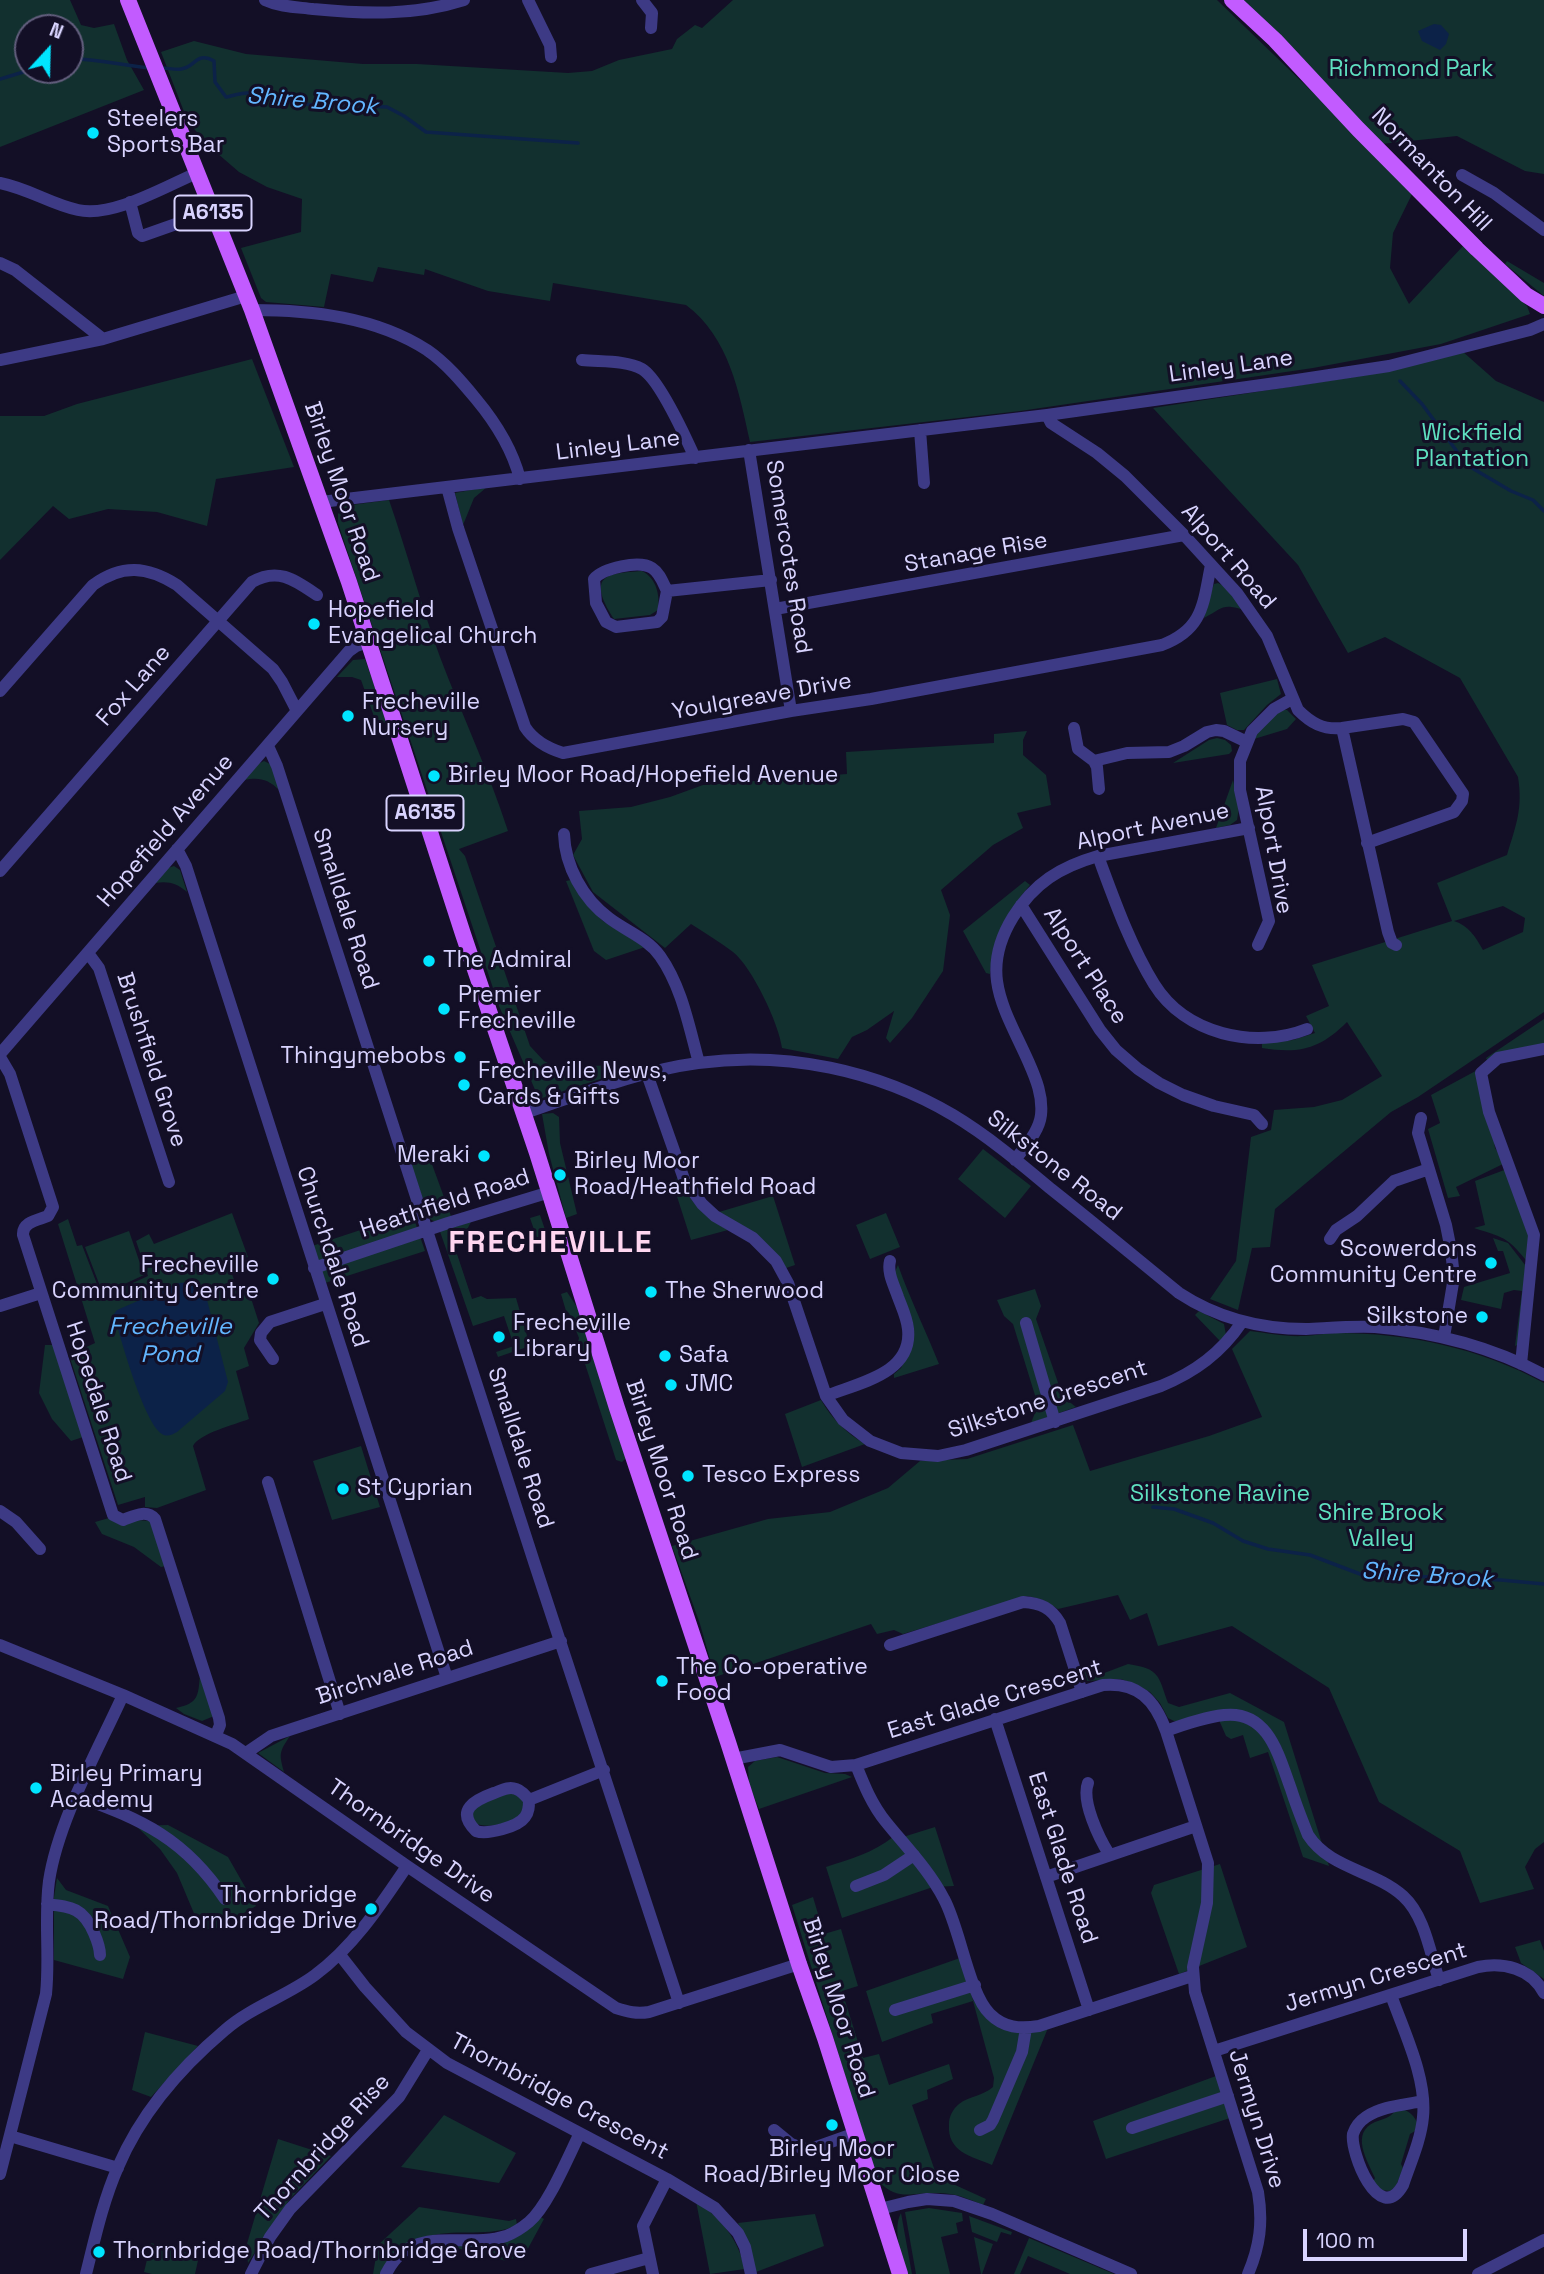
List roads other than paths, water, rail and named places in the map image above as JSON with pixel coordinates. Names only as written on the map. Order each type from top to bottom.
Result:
[{"type":"main road","name":"Normanton Hill","points":[[1232,0],[1275,40],[1478,250],[1526,295],[1544,306]]},
{"type":"main road","name":"Birley Moor Road","points":[[130,5],[249,303],[321,502],[463,934],[525,1113],[612,1395],[825,2038],[900,2274]]},
{"type":"street","points":[[265,0],[282,6],[390,14],[444,6],[464,0]]},
{"type":"street","points":[[528,0],[550,45],[551,57]]},
{"type":"street","points":[[642,0],[652,13],[651,28]]},
{"type":"street","points":[[0,183],[20,187],[76,210],[91,212],[108,211],[197,173]]},
{"type":"street","points":[[1462,175],[1494,193],[1544,230]]},
{"type":"street","points":[[130,202],[138,233],[142,236],[176,225]]},
{"type":"street","points":[[0,263],[15,270],[103,339]]},
{"type":"street","points":[[0,360],[103,339],[249,303],[356,320],[384,329],[428,351],[465,386],[497,426],[509,447],[520,479]]},
{"type":"street","name":"Linley Lane","points":[[321,502],[1047,415],[1390,366],[1530,330],[1544,324]]},
{"type":"street","points":[[582,360],[626,365],[643,370],[673,414],[695,458]]},
{"type":"street","name":"Alport Road","points":[[1047,415],[1051,423],[1125,475],[1237,593],[1267,636],[1298,710],[1313,723],[1331,729],[1342,728]]},
{"type":"street","points":[[920,430],[924,483]]},
{"type":"street","name":"Somercotes Road","points":[[750,450],[791,711]]},
{"type":"street","name":"Youlgreave Drive","points":[[447,487],[520,716],[530,734],[544,746],[563,752],[1162,645],[1183,634],[1198,618],[1211,565]]},
{"type":"street","name":"Stanage Rise","points":[[775,609],[1184,535]]},
{"type":"street","points":[[645,565],[657,572],[667,591],[662,617],[657,622],[616,627],[606,622],[596,603],[594,579],[599,572],[609,568],[645,565]]},
{"type":"street","points":[[0,691],[93,585],[113,572],[139,570],[165,577],[177,585],[273,669],[297,711]]},
{"type":"street","name":"Fox Lane","points":[[0,871],[252,582],[262,576],[287,577],[317,595]]},
{"type":"street","points":[[667,591],[771,580]]},
{"type":"street","name":"Hopefield Avenue","points":[[0,1056],[349,652],[368,642]]},
{"type":"street","name":"Alport Drive","points":[[1258,945],[1269,921],[1239,775],[1240,761],[1252,731],[1274,709],[1292,699]]},
{"type":"street","points":[[1367,843],[1454,812],[1462,801],[1463,794],[1414,722],[1403,719],[1342,728],[1367,843],[1389,935],[1395,945]]},
{"type":"street","points":[[1074,728],[1078,749],[1094,761],[1097,767],[1099,789]]},
{"type":"street","points":[[1094,761],[1127,753],[1170,752],[1216,730],[1247,742]]},
{"type":"street","name":"Smalldale Road","points":[[268,746],[285,791],[679,2003]]},
{"type":"street","name":"Alport Avenue","points":[[1015,1160],[1038,1129],[1042,1104],[1036,1078],[996,982],[995,967],[1001,941],[1021,905],[1034,890],[1064,867],[1098,856],[1249,828]]},
{"type":"street","points":[[564,834],[566,856],[587,897],[607,917],[649,943],[668,967],[685,1012],[699,1063]]},
{"type":"street","name":"Churchdale Road","points":[[177,849],[186,866],[447,1678]]},
{"type":"street","points":[[1098,856],[1124,921],[1154,984],[1185,1015],[1222,1034],[1256,1039],[1273,1038],[1307,1029]]},
{"type":"street","name":"Alport Place","points":[[1021,905],[1088,1014],[1108,1040],[1131,1063],[1159,1083],[1183,1095],[1214,1106],[1254,1115],[1262,1124]]},
{"type":"street","name":"Brushfield Grove","points":[[88,953],[99,968],[169,1182]]},
{"type":"street","points":[[1521,1364],[1534,1235],[1489,1112],[1481,1073],[1498,1058],[1544,1049]]},
{"type":"street","name":"Hopedale Road","points":[[0,1056],[10,1074],[53,1207],[48,1216],[26,1225],[22,1230],[41,1293],[113,1515],[123,1520],[144,1513],[153,1516],[155,1520],[219,1718],[220,1725],[216,1735]]},
{"type":"street","name":"Silkstone Road","points":[[525,1113],[587,1091],[699,1063],[755,1059],[792,1061],[855,1073],[900,1089],[952,1114],[978,1131],[1179,1293],[1195,1303],[1242,1322],[1291,1329],[1373,1327],[1444,1337],[1521,1364],[1544,1375]]},
{"type":"street","name":"Silkstone Crescent","points":[[647,1074],[684,1179],[692,1193],[715,1216],[753,1238],[766,1249],[788,1283],[826,1396],[843,1420],[870,1441],[901,1453],[919,1455],[938,1456],[966,1451],[1185,1377],[1218,1352],[1242,1322]]},
{"type":"street","points":[[1421,1118],[1418,1133],[1446,1225],[1454,1277],[1444,1337]]},
{"type":"street","points":[[1330,1239],[1336,1230],[1357,1216],[1394,1181],[1429,1169]]},
{"type":"street","name":"Heathfield Road","points":[[314,1268],[550,1192]]},
{"type":"street","points":[[826,1396],[887,1372],[897,1365],[903,1355],[908,1331],[889,1272],[890,1261]]},
{"type":"street","points":[[0,1306],[41,1293]]},
{"type":"street","points":[[273,1359],[260,1340],[264,1327],[270,1322],[325,1304]]},
{"type":"street","points":[[1026,1324],[1055,1422]]},
{"type":"street","points":[[268,1482],[340,1714]]},
{"type":"street","points":[[0,1511],[16,1522],[40,1549]]},
{"type":"street","points":[[890,1645],[1023,1602],[1035,1603],[1054,1613],[1060,1623],[1082,1692]]},
{"type":"street","name":"Birchvale Road","points":[[246,1753],[271,1737],[561,1641]]},
{"type":"street","name":"Thornbridge Drive","points":[[0,1645],[216,1735],[616,2008],[636,2014],[649,2012],[799,1964]]},
{"type":"street","name":"East Glade Crescent","points":[[733,1759],[780,1750],[831,1767],[856,1765],[1103,1685],[1118,1684],[1132,1688],[1154,1704],[1161,1716],[1208,1863],[1207,1903],[1192,1976]]},
{"type":"street","points":[[0,2174],[46,1994],[47,1904],[57,1847],[123,1695]]},
{"type":"street","points":[[1166,1731],[1225,1715],[1253,1721],[1263,1728],[1277,1749],[1314,1846],[1404,1897],[1420,1923],[1439,1980]]},
{"type":"street","name":"East Glade Road","points":[[995,1719],[1089,2010]]},
{"type":"street","points":[[856,1765],[866,1790],[884,1820],[926,1869],[945,1900],[982,2005],[1001,2022],[1013,2027],[1039,2026],[1192,1976]]},
{"type":"street","points":[[528,1800],[604,1770]]},
{"type":"street","points":[[1088,1783],[1085,1796],[1099,1835],[1110,1854]]},
{"type":"street","points":[[506,1788],[519,1790],[528,1800],[527,1815],[523,1821],[489,1833],[476,1831],[468,1820],[471,1805],[477,1799],[506,1788]]},
{"type":"street","points":[[77,1796],[136,1818],[169,1839],[202,1868],[225,1899]]},
{"type":"street","points":[[1045,1877],[1196,1826]]},
{"type":"street","points":[[856,1886],[884,1874],[914,1855]]},
{"type":"street","points":[[86,2274],[104,2205],[118,2168],[133,2137],[167,2087],[227,2028],[314,1976],[340,1955],[366,1924],[407,1866]]},
{"type":"street","points":[[47,1904],[75,1909],[83,1914],[98,1942],[100,1955]]},
{"type":"street","name":"Thornbridge Crescent","points":[[340,1955],[383,2008],[428,2050],[471,2077],[700,2198],[727,2220],[738,2233],[745,2247],[751,2274]]},
{"type":"street","name":"Jermyn Crescent","points":[[1214,2051],[1495,1964],[1521,1971],[1541,1987],[1544,1993]]},
{"type":"street","name":"Jermyn Drive","points":[[1192,1976],[1261,2208],[1260,2241],[1248,2274]]},
{"type":"street","points":[[895,2010],[975,1985]]},
{"type":"street","points":[[1391,1995],[1417,2070],[1423,2101],[1423,2118],[1403,2185],[1396,2195],[1391,2197],[1377,2194],[1365,2177],[1353,2143],[1353,2134],[1364,2118],[1377,2111],[1423,2101]]},
{"type":"street","points":[[980,2130],[990,2125],[993,2120],[1022,2052],[1026,2028]]},
{"type":"street","name":"Thornbridge Rise","points":[[251,2274],[290,2209],[399,2097],[428,2050]]},
{"type":"street","points":[[1132,2128],[1228,2096]]},
{"type":"street","points":[[774,2130],[791,2144],[808,2150],[856,2133]]},
{"type":"street","points":[[386,2274],[396,2258],[421,2243],[507,2236],[531,2221],[541,2209],[580,2133]]},
{"type":"street","points":[[10,2136],[118,2168]]},
{"type":"street","points":[[653,2274],[643,2226],[667,2179]]},
{"type":"street","points":[[880,2209],[927,2199],[954,2201],[982,2210],[1131,2274]]},
{"type":"street","points":[[1478,2274],[1544,2240]]},
{"type":"street","points":[[591,2274],[649,2258]]},
{"type":"water","points":[[1434,24],[1441,25],[1449,34],[1446,44],[1440,50],[1422,41],[1418,31]]},
{"type":"water","name":"Frecheville Pond","points":[[192,1282],[200,1285],[205,1292],[228,1382],[225,1391],[177,1432],[166,1435],[155,1427],[140,1397],[114,1314],[117,1310],[179,1283]]},
{"type":"waterway","name":"Shire Brook","points":[[162,68],[186,68],[200,59],[208,58],[214,61],[215,82],[226,97],[254,93],[305,104],[335,101],[345,105],[387,107],[426,132],[578,143]]},
{"type":"waterway","name":"Shire Brook","points":[[84,60],[151,68]]},
{"type":"waterway","name":"Shire Brook","points":[[0,79],[14,75]]},
{"type":"waterway","name":"Shire Brook","points":[[1400,381],[1422,404],[1467,465],[1511,491],[1533,500],[1544,511]]},
{"type":"waterway","name":"Shire Brook","points":[[1153,1507],[1174,1509],[1213,1523],[1243,1541],[1268,1549],[1310,1555],[1360,1574],[1544,1584]]},
{"type":"place","name":"Steelers Sports Bar","points":[[93,133]]},
{"type":"place","name":"Hopefield Evangelical Church","points":[[314,624]]},
{"type":"place","name":"Frecheville Nursery","points":[[348,716]]},
{"type":"place","name":"Birley Moor Road/Hopefield Avenue","points":[[434,776]]},
{"type":"place","name":"The Admiral","points":[[429,961]]},
{"type":"place","name":"Premier Frecheville","points":[[444,1009]]},
{"type":"place","name":"Thingymebobs","points":[[460,1057]]},
{"type":"place","name":"Frecheville News, Cards & Gifts","points":[[464,1085]]},
{"type":"place","name":"Meraki","points":[[484,1156]]},
{"type":"place","name":"Birley Moor Road/Heathfield Road","points":[[560,1175]]},
{"type":"place","name":"Scowerdons Community Centre","points":[[1491,1263]]},
{"type":"place","name":"Frecheville Community Centre","points":[[273,1279]]},
{"type":"place","name":"The Sherwood","points":[[651,1292]]},
{"type":"place","name":"Silkstone","points":[[1482,1317]]},
{"type":"place","name":"Frecheville Library","points":[[499,1337]]},
{"type":"place","name":"Safa","points":[[665,1356]]},
{"type":"place","name":"JMC","points":[[671,1385]]},
{"type":"place","name":"Tesco Express","points":[[688,1476]]},
{"type":"place","name":"St Cyprian","points":[[343,1489]]},
{"type":"place","name":"The Co-operative Food","points":[[662,1681]]},
{"type":"place","name":"Birley Primary Academy","points":[[36,1788]]},
{"type":"place","name":"Thornbridge Road/Thornbridge Drive","points":[[371,1909]]},
{"type":"place","name":"Birley Moor Road/Birley Moor Close","points":[[832,2125]]},
{"type":"place","name":"Thornbridge Road/Thornbridge Grove","points":[[99,2252]]},
{"type":"district","name":"FRECHEVILLE","points":[[551,1244]]},
{"type":"park label","name":"Richmond Park","points":[[1411,70]]},
{"type":"park label","name":"Wickfield Plantation","points":[[1472,447]]},
{"type":"park label","name":"Silkstone Ravine","points":[[1220,1495]]},
{"type":"park label","name":"Shire Brook Valley","points":[[1381,1527]]}]
